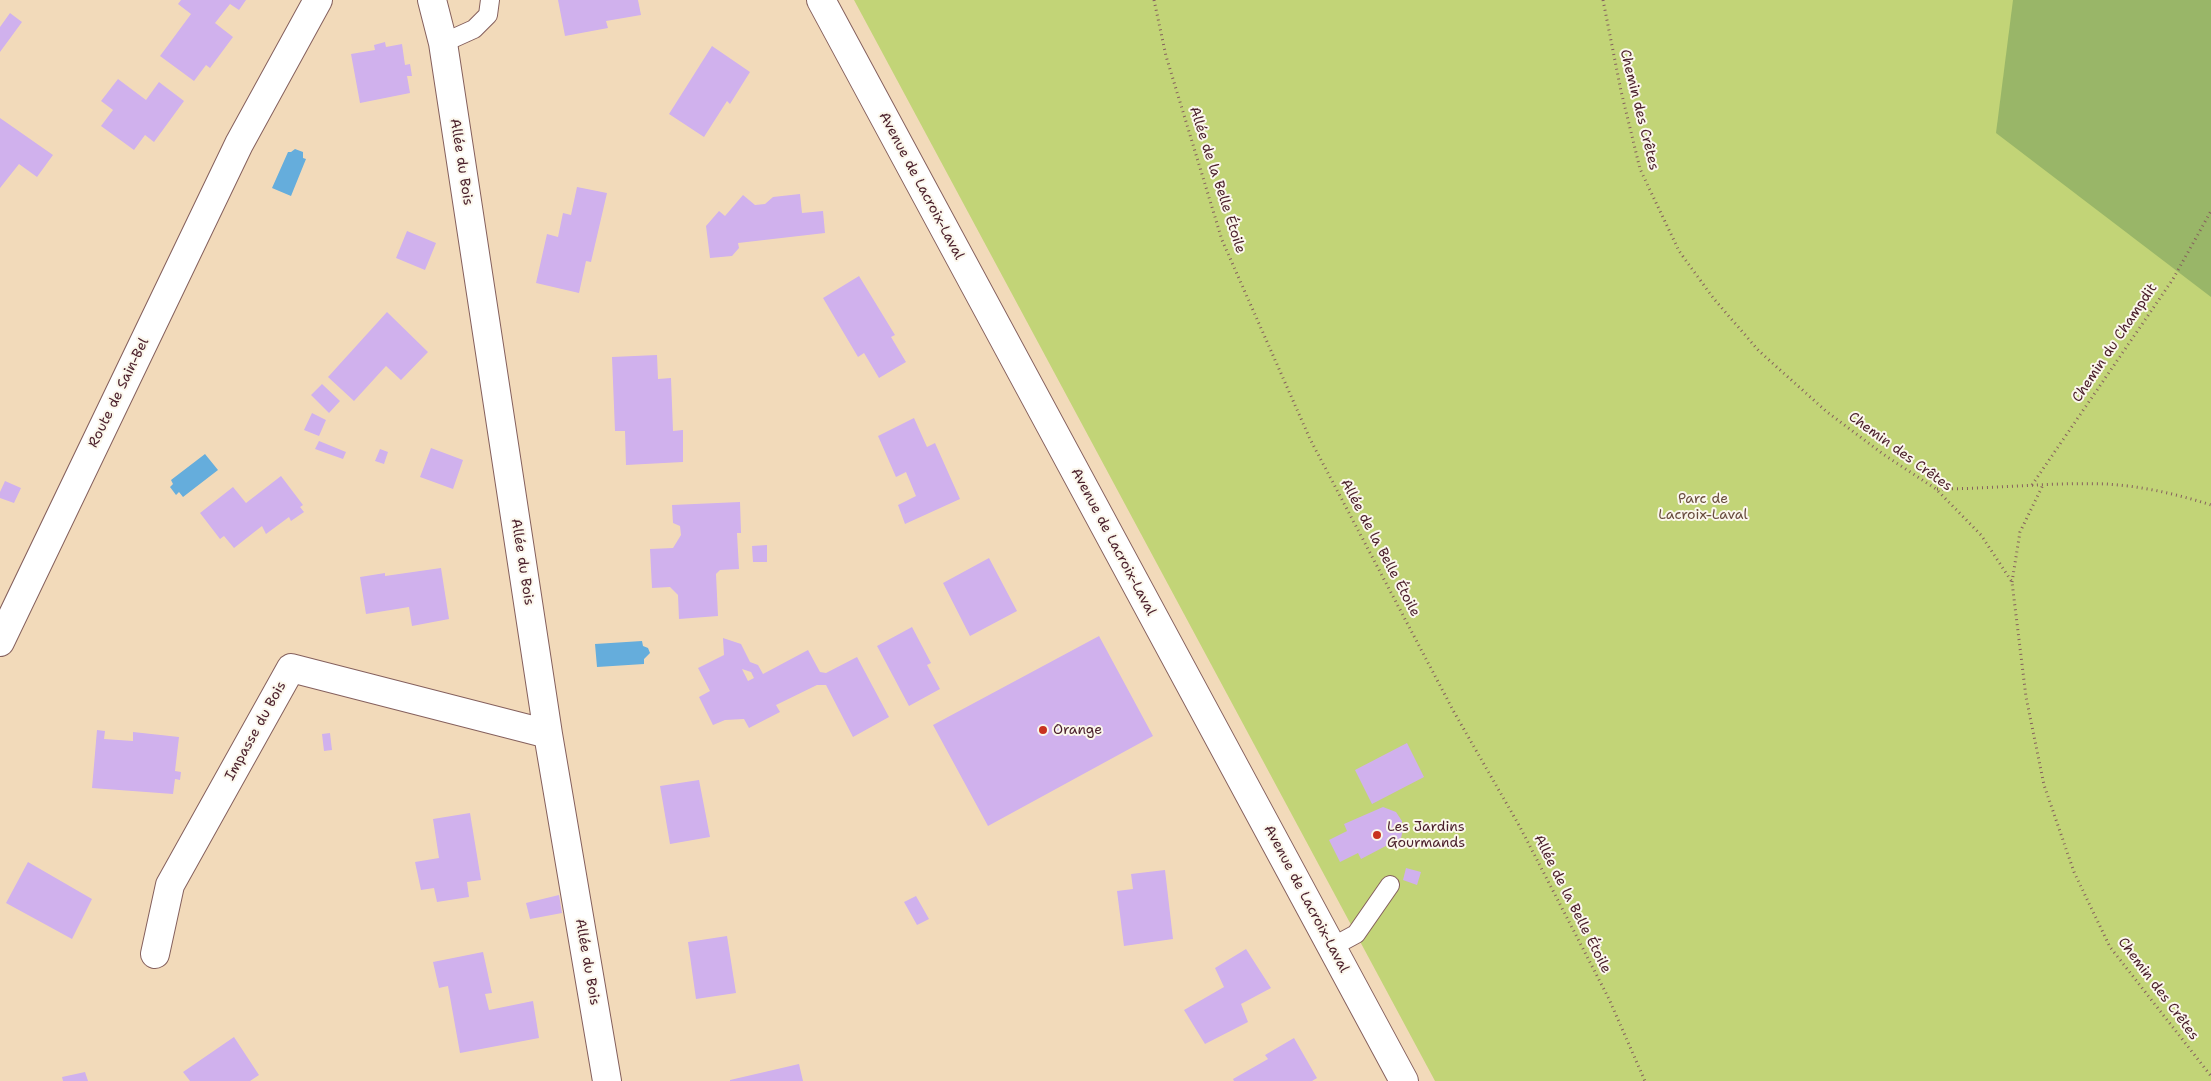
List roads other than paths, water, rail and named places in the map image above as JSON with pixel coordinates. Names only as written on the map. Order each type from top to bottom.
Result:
[{"type":"street","name":"Route de Sain-Bel","points":[[239,144],[298,0]]},
{"type":"street","name":"Route de Sain-Bel","points":[[0,642],[239,144],[318,0]]},
{"type":"street","name":"Allée du Bois","points":[[432,0],[443,43],[548,734],[607,1081]]},
{"type":"street","name":"Avenue de Lacroix-Laval","points":[[821,1],[1404,1081]]},
{"type":"street","name":"Impasse du Bois","points":[[155,954],[170,885],[290,668],[548,734]]},
{"type":"lane","points":[[443,43],[474,29],[488,15],[490,0]]},
{"type":"lane","points":[[1332,948],[1356,934],[1390,885]]},
{"type":"water","points":[[295,149],[303,152],[303,158],[306,159],[291,196],[272,188],[288,152]]},
{"type":"water","points":[[205,454],[218,470],[183,497],[179,492],[176,495],[170,487],[173,484],[171,480]]},
{"type":"water","points":[[642,641],[643,646],[648,648],[650,653],[644,659],[644,664],[597,667],[595,644]]},
{"type":"place","name":"Orange","points":[[1043,730]]},
{"type":"place","name":"Les Jardins Gourmands","points":[[1377,835]]},
{"type":"park label","name":"Parc de Lacroix-Laval","points":[[1703,508]]}]
